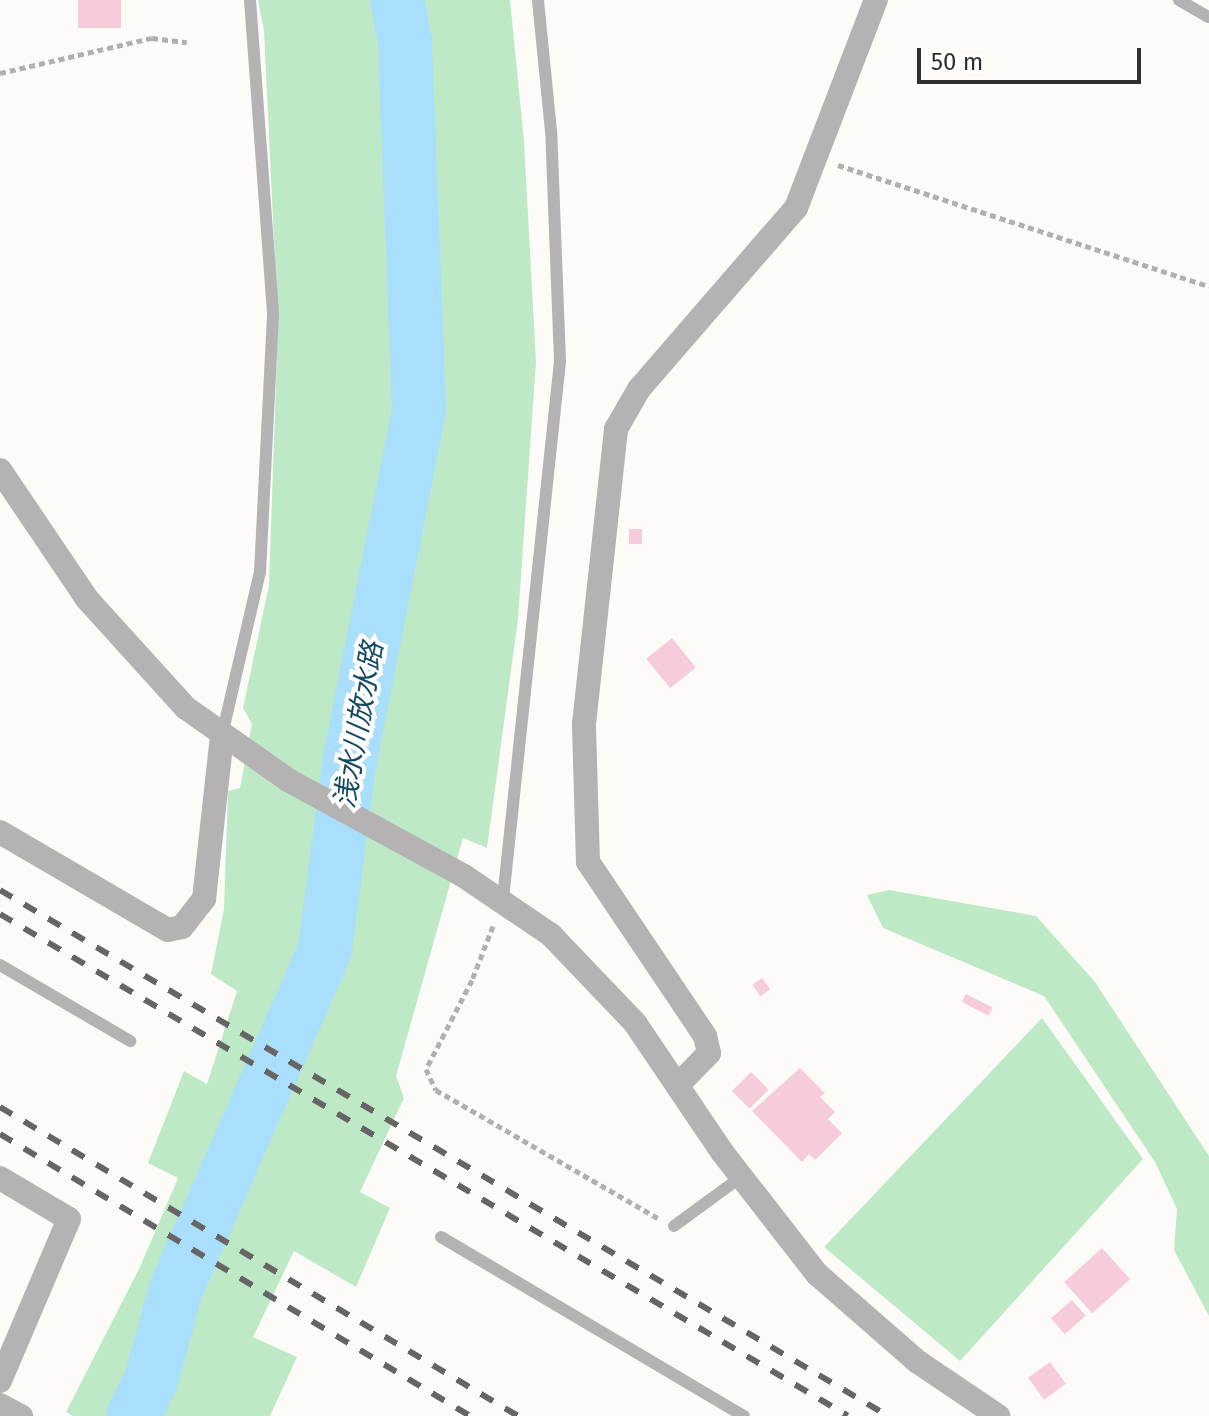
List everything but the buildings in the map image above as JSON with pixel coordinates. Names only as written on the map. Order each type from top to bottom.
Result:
[{"type":"street","points":[[679,1084],[709,1053],[705,1036],[588,862],[584,724],[616,429],[639,389],[796,208],[818,158],[876,0]]},
{"type":"street","points":[[0,470],[87,599],[134,656],[230,742],[503,899],[551,935],[590,974],[679,1084],[741,1177],[817,1274],[859,1315],[998,1416]]},
{"type":"street","points":[[0,832],[168,930],[182,927],[204,899],[230,742]]},
{"type":"street","points":[[0,1178],[69,1219],[0,1381]]},
{"type":"street","points":[[0,1405],[21,1416]]},
{"type":"lane","points":[[230,742],[260,572],[273,313],[250,0]]},
{"type":"lane","points":[[503,899],[560,361],[551,131],[538,0]]},
{"type":"lane","points":[[1179,0],[1209,17]]},
{"type":"lane","points":[[0,965],[130,1041]]},
{"type":"lane","points":[[674,1226],[741,1177]]},
{"type":"lane","points":[[441,1237],[744,1416]]},
{"type":"path","points":[[0,73],[152,38],[187,42]]},
{"type":"path","points":[[818,158],[1209,286]]},
{"type":"path","points":[[503,899],[472,980],[426,1069],[436,1090],[674,1226]]},
{"type":"green space","points":[[258,0],[510,0],[524,141],[536,362],[518,619],[487,848],[463,838],[396,1076],[404,1098],[360,1192],[390,1208],[356,1287],[294,1251],[253,1337],[297,1357],[270,1416],[73,1416],[66,1412],[140,1267],[178,1178],[148,1163],[184,1071],[207,1084],[237,991],[211,974],[224,909],[228,791],[240,788],[252,724],[243,708],[269,585],[278,324],[264,31]]},
{"type":"green space","points":[[889,890],[1036,916],[1095,982],[1209,1156],[1209,1316],[1174,1250],[1177,1209],[1155,1162],[1044,996],[883,928],[867,895]]},
{"type":"green space","points":[[1042,1018],[1143,1159],[960,1361],[824,1247]]},
{"type":"waterway","name":"浅水川放水路","points":[[133,1416],[151,1380],[176,1289],[325,949],[349,764],[419,410],[405,41],[397,0]]},
{"type":"railway","points":[[0,890],[888,1416]]},
{"type":"railway","points":[[0,914],[848,1416]]},
{"type":"railway","points":[[0,1107],[518,1416]]},
{"type":"railway","points":[[0,1134],[470,1416]]}]
